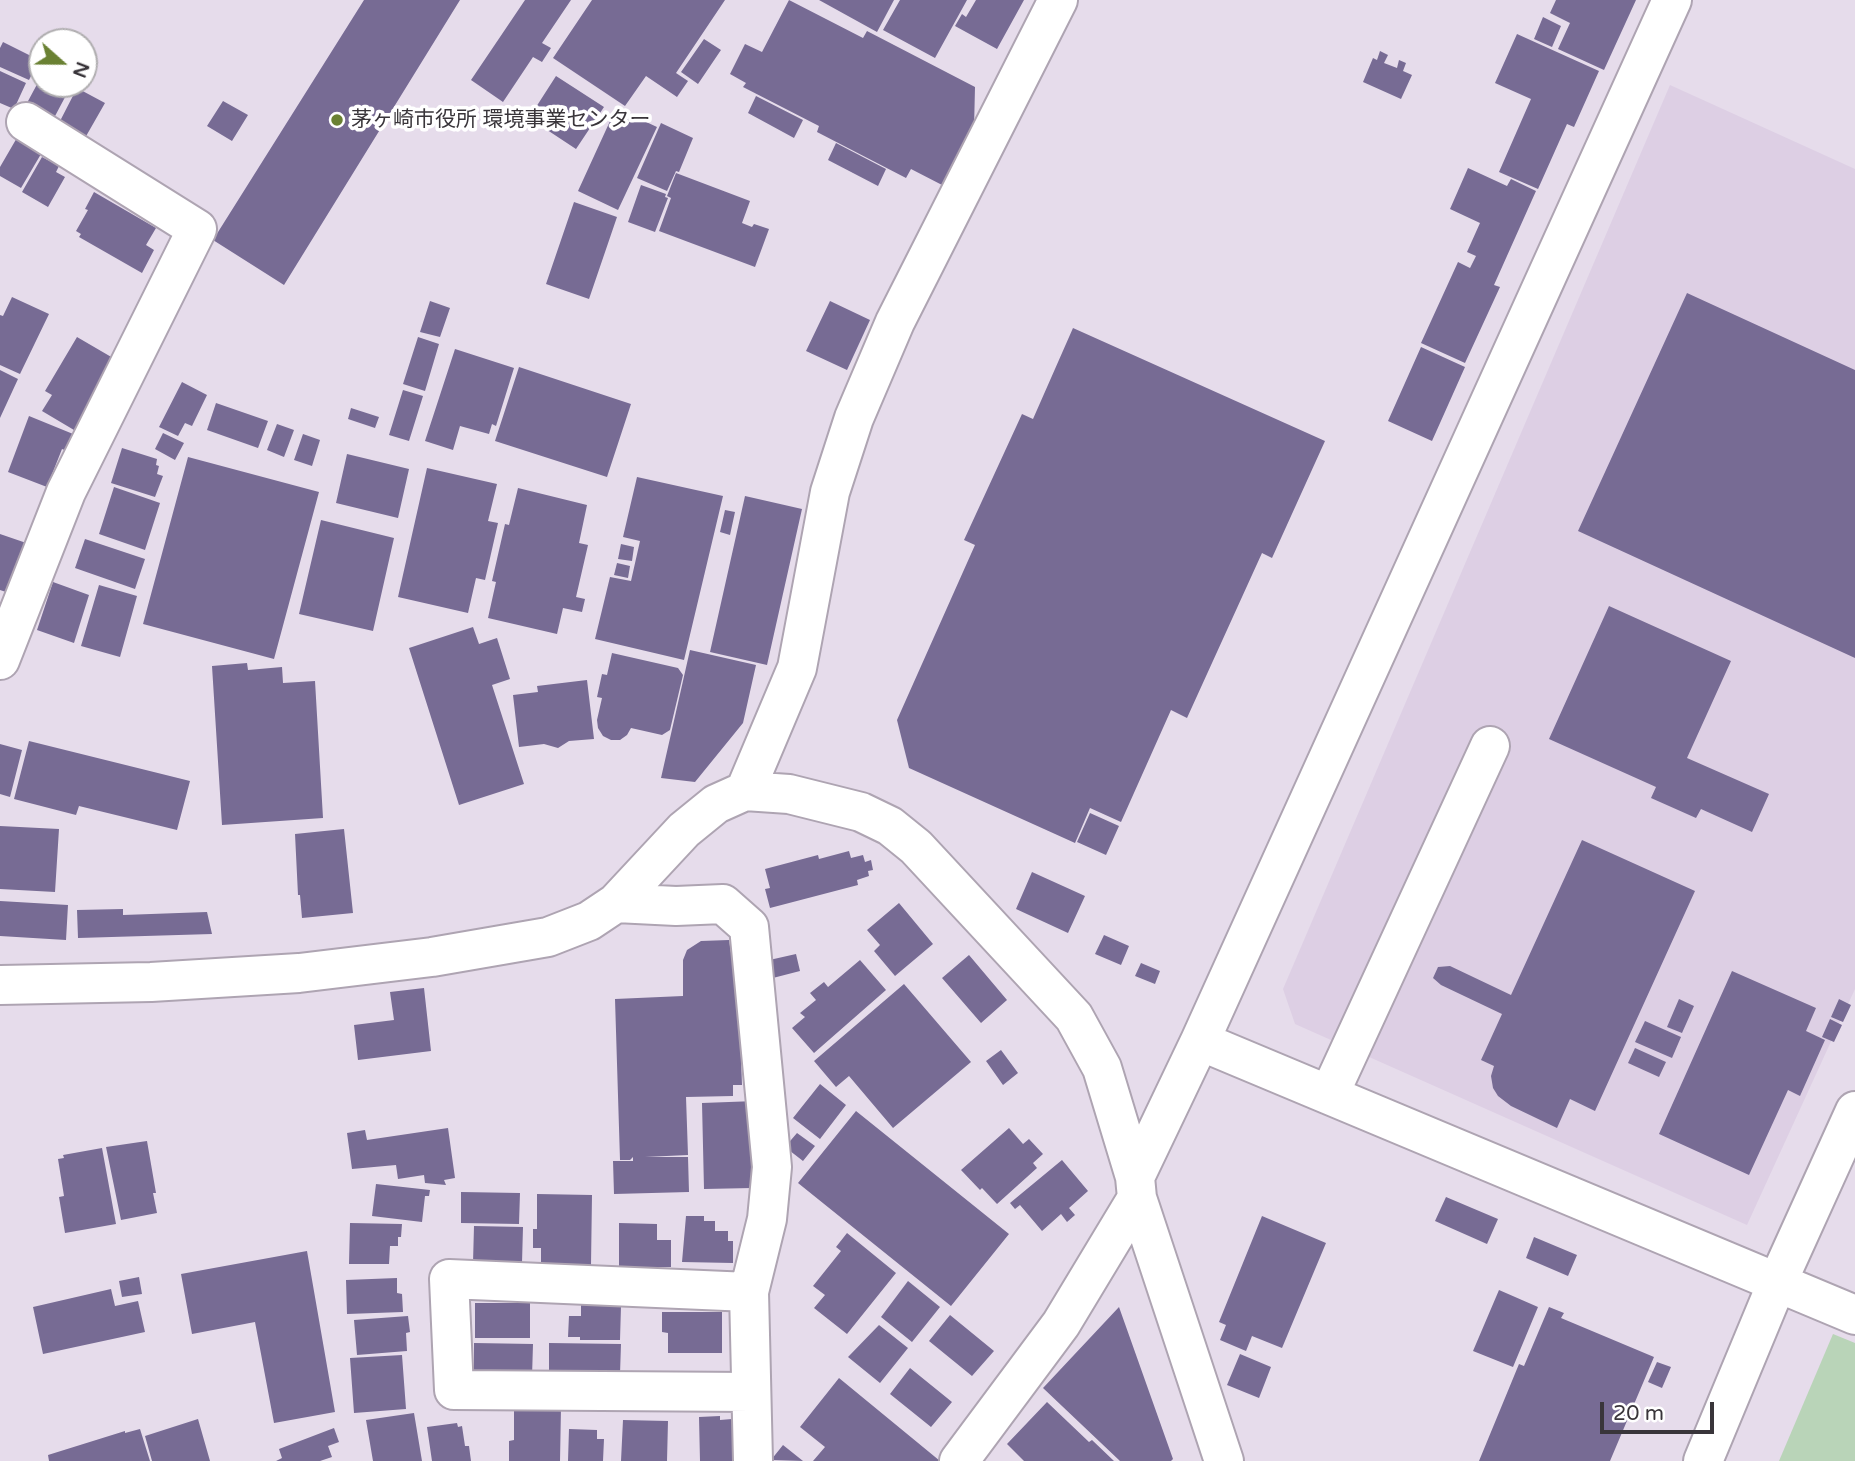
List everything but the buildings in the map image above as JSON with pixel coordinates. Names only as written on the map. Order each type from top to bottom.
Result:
[{"type":"street","points":[[745,791],[797,668],[830,492],[854,418],[895,322],[1058,0]]},
{"type":"street","points":[[959,1461],[1061,1324],[1136,1188],[1200,1041],[1672,0]]},
{"type":"street","points":[[0,660],[66,492],[197,229],[26,121]]},
{"type":"street","points":[[1329,1095],[1490,746]]},
{"type":"street","points":[[0,985],[151,982],[299,973],[432,957],[548,937],[589,921],[616,903],[684,830],[716,804],[745,791],[789,794],[861,812],[890,826],[916,847],[1074,1017],[1102,1068],[1136,1188],[1224,1461]]},
{"type":"street","points":[[616,903],[676,906],[723,904],[749,927],[772,1167],[767,1219],[749,1292],[753,1461]]},
{"type":"street","points":[[1200,1041],[1855,1315]]},
{"type":"street","points":[[1703,1461],[1777,1283],[1855,1111]]},
{"type":"street","points":[[749,1292],[449,1279],[454,1390],[750,1392]]},
{"type":"shaded area","points":[[1670,85],[1855,169],[1855,989],[1747,1225],[1295,1024],[1283,989]]},
{"type":"green space","points":[[1833,1334],[1855,1343],[1855,1461],[1779,1461]]},
{"type":"place","name":"茅ヶ崎市役所 環境事業センター","points":[[337,120]]}]
